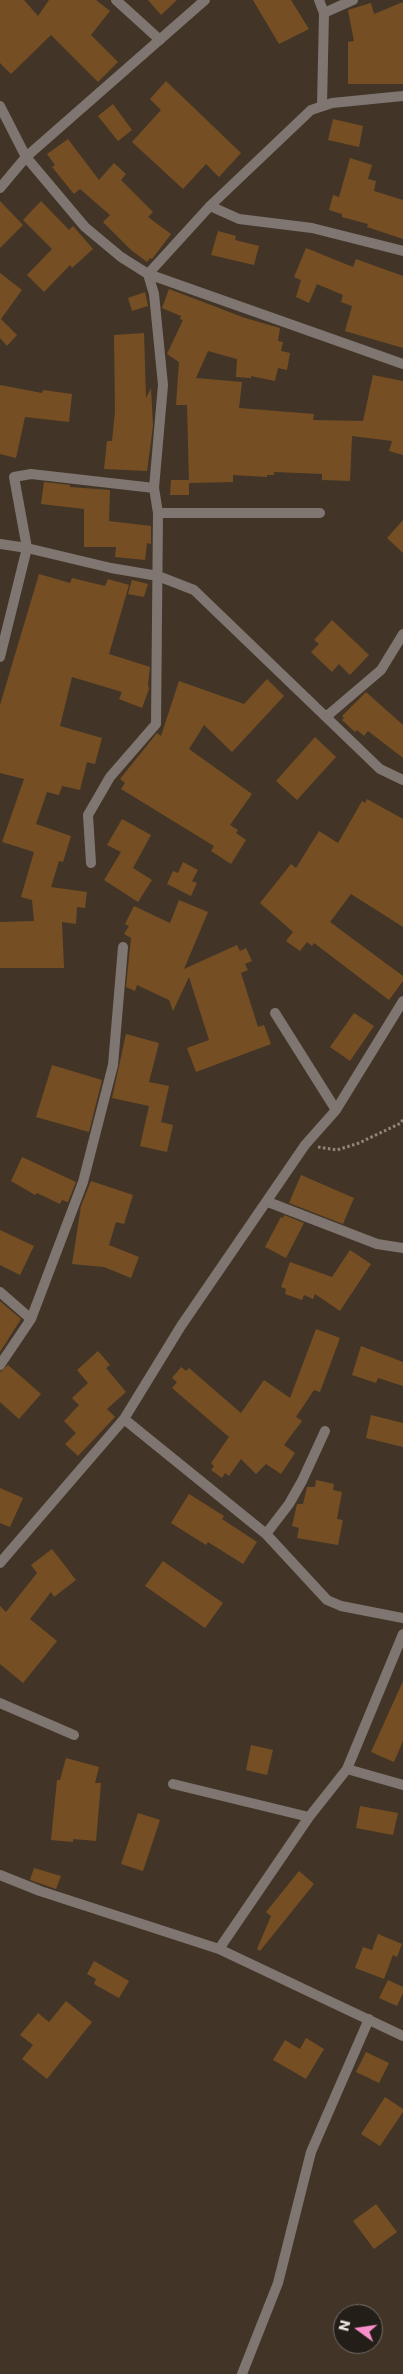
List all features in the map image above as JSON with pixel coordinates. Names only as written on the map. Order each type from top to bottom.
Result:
[{"type":"street","points":[[116,0],[160,40]]},
{"type":"street","points":[[0,188],[26,157],[204,0]]},
{"type":"street","points":[[319,0],[324,13],[322,106]]},
{"type":"street","points":[[324,13],[353,0]]},
{"type":"street","points":[[148,274],[210,206],[311,110],[332,103],[403,96]]},
{"type":"street","points":[[0,106],[26,157],[85,228],[121,257],[148,274],[403,364]]},
{"type":"street","points":[[210,206],[239,219],[312,228],[403,251]]},
{"type":"street","points":[[91,863],[88,815],[110,777],[156,724],[158,514],[154,488],[163,385],[154,294],[148,274]]},
{"type":"street","points":[[0,657],[26,548],[14,477],[31,474],[154,488]]},
{"type":"street","points":[[158,514],[320,513]]},
{"type":"street","points":[[0,544],[158,576],[194,590],[380,768],[403,780]]},
{"type":"street","points":[[327,716],[381,670],[403,634]]},
{"type":"street","points":[[0,1365],[31,1319],[83,1182],[113,1065],[123,947]]},
{"type":"street","points":[[0,1563],[124,1419],[181,1326],[268,1202],[305,1145],[336,1110],[403,1001]]},
{"type":"street","points":[[275,1014],[336,1110]]},
{"type":"street","points":[[268,1202],[377,1244],[403,1248]]},
{"type":"street","points":[[0,1292],[31,1319]]},
{"type":"street","points":[[124,1419],[266,1534],[328,1600],[341,1606],[403,1618]]},
{"type":"street","points":[[266,1534],[289,1504],[325,1431]]},
{"type":"street","points":[[219,1949],[309,1817],[347,1769],[403,1634]]},
{"type":"street","points":[[0,1703],[74,1735]]},
{"type":"street","points":[[347,1769],[403,1785]]},
{"type":"street","points":[[173,1784],[309,1817]]},
{"type":"street","points":[[0,1876],[40,1891],[219,1949],[403,2036]]},
{"type":"street","points":[[242,2374],[278,2282],[311,2152],[369,2019]]},
{"type":"path","points":[[305,1145],[337,1150],[359,1143],[401,1123],[403,1119]]},
{"type":"building","points":[[0,0],[24,0],[38,16],[49,0],[96,0],[110,11],[91,35],[118,62],[98,82],[51,35],[11,74],[0,63]]},
{"type":"building","points":[[148,0],[177,0],[161,15]]},
{"type":"building","points":[[253,0],[291,0],[309,29],[279,44]]},
{"type":"building","points":[[403,2],[403,84],[348,84],[348,42],[354,41],[348,10],[371,3],[374,14]]},
{"type":"building","points":[[166,81],[241,153],[219,177],[206,164],[183,189],[132,142],[161,110],[150,99]]},
{"type":"building","points":[[113,104],[132,130],[118,141],[98,116]]},
{"type":"building","points":[[333,119],[363,126],[359,147],[328,140]]},
{"type":"building","points":[[68,139],[99,180],[114,163],[126,174],[121,180],[153,212],[148,217],[171,234],[152,259],[150,258],[147,262],[131,250],[103,222],[110,215],[80,189],[74,194],[52,167],[55,165],[47,154]]},
{"type":"building","points":[[350,158],[372,165],[368,179],[376,181],[374,191],[403,200],[403,239],[367,227],[368,224],[342,217],[342,214],[329,210],[333,195],[339,197]]},
{"type":"building","points":[[0,201],[23,225],[0,248]]},
{"type":"building","points":[[41,201],[69,230],[73,226],[93,249],[72,268],[70,265],[44,292],[27,275],[52,249],[23,220]]},
{"type":"building","points":[[218,231],[236,236],[235,240],[259,246],[254,265],[211,255]]},
{"type":"building","points":[[306,248],[353,267],[356,259],[403,276],[403,348],[345,331],[352,306],[341,302],[343,295],[317,284],[309,303],[296,297],[301,280],[294,277]]},
{"type":"building","points":[[0,273],[22,290],[1,319],[17,335],[7,346],[0,338]]},
{"type":"building","points":[[169,289],[245,318],[280,328],[278,341],[283,342],[281,351],[290,353],[287,370],[278,368],[275,381],[251,376],[251,378],[236,377],[237,359],[208,351],[196,378],[242,382],[239,408],[314,414],[313,420],[363,421],[373,375],[403,381],[403,455],[389,451],[392,441],[352,436],[350,481],[322,480],[322,474],[274,472],[274,475],[267,475],[267,477],[233,475],[233,482],[189,483],[187,405],[176,405],[179,362],[167,354],[183,320],[180,319],[181,316],[162,308]]},
{"type":"building","points":[[145,292],[148,306],[132,311],[128,298]]},
{"type":"building","points":[[144,333],[146,398],[151,388],[153,426],[147,471],[104,469],[107,441],[112,441],[115,412],[114,335]]},
{"type":"building","points":[[0,385],[42,393],[43,390],[72,394],[69,422],[25,417],[16,458],[0,454]]},
{"type":"building","points":[[171,480],[189,480],[189,495],[170,495]]},
{"type":"building","points":[[44,482],[70,485],[70,487],[110,490],[109,521],[151,526],[151,544],[147,543],[145,560],[115,557],[116,547],[84,547],[84,509],[41,504]]},
{"type":"building","points":[[403,520],[403,553],[387,538]]},
{"type":"building","points":[[39,574],[70,583],[72,578],[105,586],[108,579],[129,585],[109,654],[150,667],[149,689],[142,708],[119,699],[122,692],[72,677],[60,726],[102,738],[95,764],[87,762],[80,790],[62,786],[59,795],[47,792],[36,824],[71,836],[63,862],[59,861],[51,887],[87,892],[85,908],[77,907],[76,924],[62,922],[64,968],[0,968],[0,922],[34,921],[32,900],[21,897],[34,852],[2,842],[24,779],[0,773],[0,705]]},
{"type":"building","points":[[132,580],[148,584],[144,597],[128,594]]},
{"type":"building","points":[[332,620],[369,655],[350,675],[339,664],[332,672],[311,652],[319,644],[314,640]]},
{"type":"building","points":[[267,679],[284,696],[232,752],[204,725],[189,749],[252,794],[230,825],[238,830],[236,833],[246,840],[231,864],[211,851],[214,846],[121,789],[125,783],[120,779],[157,733],[161,736],[179,681],[244,704]]},
{"type":"building","points":[[366,692],[403,725],[403,758],[368,731],[364,736],[357,730],[355,732],[342,720],[344,718],[342,716]]},
{"type":"building","points":[[315,737],[336,757],[297,800],[276,781]]},
{"type":"building","points":[[367,799],[403,819],[403,927],[351,894],[330,922],[403,976],[403,981],[389,1000],[314,943],[312,946],[307,942],[300,951],[286,941],[293,932],[260,903],[291,864],[296,868],[319,831],[338,843],[362,801],[365,803]]},
{"type":"building","points":[[122,819],[151,835],[133,868],[152,880],[138,902],[104,880],[121,852],[107,845]]},
{"type":"building","points":[[183,862],[198,870],[192,881],[197,883],[191,896],[167,884],[173,871],[178,873]]},
{"type":"building","points":[[179,900],[208,912],[184,969],[237,945],[240,951],[246,948],[252,961],[245,964],[248,970],[241,973],[258,1027],[264,1025],[271,1044],[196,1072],[187,1048],[209,1040],[189,977],[173,1011],[169,1000],[137,985],[135,991],[126,987],[131,938],[124,934],[129,926],[125,924],[134,906],[170,923]]},
{"type":"building","points":[[354,1013],[374,1026],[350,1061],[330,1047]]},
{"type":"building","points":[[126,1034],[159,1043],[149,1082],[169,1086],[161,1122],[173,1125],[167,1152],[140,1146],[149,1106],[112,1098]]},
{"type":"building","points":[[52,1065],[102,1080],[89,1132],[36,1117]]},
{"type":"building","points":[[22,1157],[76,1182],[68,1202],[62,1200],[60,1204],[37,1193],[35,1195],[11,1181]]},
{"type":"building","points":[[301,1175],[354,1198],[343,1224],[289,1203]]},
{"type":"building","points":[[91,1181],[133,1195],[124,1224],[116,1222],[109,1245],[139,1257],[131,1278],[104,1267],[72,1264],[81,1206]]},
{"type":"building","points":[[284,1215],[304,1223],[286,1258],[265,1247],[281,1217],[283,1218]]},
{"type":"building","points":[[0,1230],[34,1246],[20,1275],[0,1265]]},
{"type":"building","points":[[350,1250],[371,1264],[340,1311],[315,1294],[313,1299],[304,1295],[302,1300],[285,1294],[286,1289],[281,1287],[290,1262],[332,1277]]},
{"type":"building","points":[[0,1301],[21,1319],[0,1352]]},
{"type":"building","points":[[316,1329],[340,1338],[320,1392],[314,1390],[296,1417],[302,1421],[284,1445],[295,1453],[281,1474],[266,1464],[256,1474],[241,1459],[229,1476],[225,1473],[222,1478],[211,1470],[214,1466],[211,1463],[229,1437],[172,1388],[177,1382],[172,1378],[181,1367],[186,1371],[189,1368],[241,1413],[264,1380],[290,1398]]},
{"type":"building","points":[[361,1346],[403,1362],[403,1386],[378,1378],[376,1383],[352,1375]]},
{"type":"building","points":[[98,1351],[110,1365],[106,1368],[126,1392],[107,1409],[115,1417],[78,1456],[65,1444],[76,1433],[64,1421],[79,1405],[72,1398],[88,1383],[77,1370]]},
{"type":"building","points":[[8,1365],[41,1394],[19,1419],[0,1402],[0,1372]]},
{"type":"building","points":[[371,1415],[403,1423],[403,1447],[366,1438]]},
{"type":"building","points":[[316,1480],[334,1484],[333,1490],[342,1492],[337,1519],[343,1520],[338,1545],[297,1538],[299,1528],[292,1526],[297,1504],[303,1504],[307,1487],[315,1487]]},
{"type":"building","points":[[0,1488],[23,1498],[10,1527],[0,1523]]},
{"type":"building","points":[[189,1494],[224,1516],[222,1519],[257,1542],[243,1564],[208,1542],[206,1545],[171,1523]]},
{"type":"building","points":[[52,1549],[76,1580],[54,1597],[51,1592],[30,1619],[57,1641],[23,1683],[0,1664],[0,1606],[6,1612],[37,1573],[31,1565]]},
{"type":"building","points":[[163,1561],[223,1603],[205,1628],[145,1586]]},
{"type":"building","points":[[403,1681],[403,1741],[394,1762],[371,1752]]},
{"type":"building","points":[[251,1745],[273,1750],[267,1775],[246,1770]]},
{"type":"building","points":[[66,1758],[99,1767],[95,1783],[101,1783],[96,1841],[73,1839],[73,1842],[51,1840],[57,1780],[60,1780]]},
{"type":"building","points":[[360,1806],[398,1813],[393,1835],[356,1828]]},
{"type":"building","points":[[138,1813],[160,1820],[143,1871],[121,1864]]},
{"type":"building","points":[[34,1868],[61,1876],[56,1889],[30,1880]]},
{"type":"building","points":[[299,1871],[314,1884],[260,1951],[257,1949],[271,1916],[266,1912]]},
{"type":"building","points":[[378,1934],[402,1944],[397,1957],[393,1955],[384,1979],[355,1968],[363,1947],[372,1950]]},
{"type":"building","points":[[94,1961],[129,1981],[119,1998],[94,1984],[96,1979],[87,1974]]},
{"type":"building","points":[[388,1980],[403,1987],[403,1993],[397,2006],[379,1998]]},
{"type":"building","points":[[66,2001],[92,2022],[47,2079],[22,2059],[33,2045],[20,2035],[38,2013],[49,2022]]},
{"type":"building","points":[[306,2038],[324,2049],[306,2079],[273,2060],[285,2040],[300,2049]]},
{"type":"building","points":[[366,2052],[389,2063],[379,2083],[356,2072]]},
{"type":"building","points":[[385,2097],[403,2109],[403,2112],[380,2146],[361,2134]]},
{"type":"building","points":[[376,2204],[397,2232],[374,2249],[353,2221]]}]
